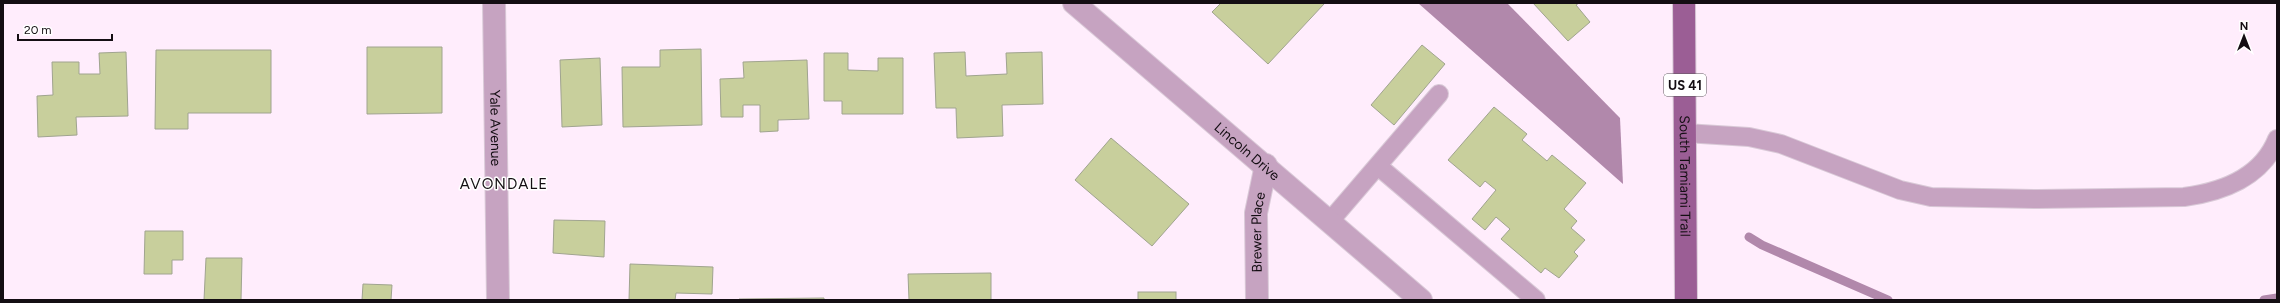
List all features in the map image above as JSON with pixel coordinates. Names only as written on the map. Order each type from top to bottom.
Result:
[{"type":"main road","name":"South Tamiami Trail","points":[[1684,3],[1686,300]]},
{"type":"street","name":"Yale Avenue","points":[[494,3],[498,300]]},
{"type":"street","name":"Lincoln Drive","points":[[1074,3],[1266,165],[1421,300]]},
{"type":"street","name":"Brewer Place","points":[[1256,300],[1256,213],[1266,165]]},
{"type":"lane","points":[[1330,221],[1439,94]]},
{"type":"lane","points":[[1685,133],[1749,136],[1781,144],[1900,190],[1931,197],[2030,199],[2184,197],[2199,195],[2234,184],[2249,175],[2272,150],[2277,139]]},
{"type":"lane","points":[[1378,166],[1536,300]]},
{"type":"shaded area","points":[[1418,3],[1507,3],[1620,118],[1623,184]]},
{"type":"building","points":[[1221,3],[1324,4],[1268,64],[1212,12]]},
{"type":"building","points":[[1533,3],[1579,3],[1576,5],[1590,22],[1568,41]]},
{"type":"building","points":[[1422,45],[1445,64],[1394,125],[1371,105]]},
{"type":"building","points":[[367,47],[442,47],[442,113],[367,114]]},
{"type":"building","points":[[701,49],[702,125],[623,127],[622,67],[660,67],[660,50]]},
{"type":"building","points":[[156,50],[271,50],[271,113],[188,113],[188,129],[155,129]]},
{"type":"building","points":[[126,52],[128,116],[76,117],[77,135],[38,137],[37,96],[53,95],[52,62],[79,62],[79,74],[100,74],[99,53]]},
{"type":"building","points":[[965,52],[966,76],[1007,74],[1006,53],[1042,52],[1043,104],[1002,105],[1003,136],[957,138],[956,108],[936,108],[934,53]]},
{"type":"building","points":[[824,53],[848,53],[848,70],[878,71],[878,58],[903,58],[903,114],[842,114],[842,101],[824,101]]},
{"type":"building","points":[[600,58],[602,125],[562,127],[560,60]]},
{"type":"building","points":[[807,60],[809,119],[778,120],[778,131],[760,132],[760,105],[743,105],[743,117],[721,117],[720,79],[744,78],[743,62]]},
{"type":"building","points":[[1494,107],[1527,134],[1522,140],[1547,161],[1552,155],[1586,183],[1564,209],[1577,221],[1571,228],[1585,240],[1574,252],[1578,256],[1559,278],[1545,268],[1541,273],[1501,239],[1510,229],[1496,217],[1485,230],[1472,219],[1496,190],[1485,181],[1480,187],[1448,160]]},
{"type":"building","points":[[1111,138],[1189,204],[1152,246],[1075,180]]},
{"type":"building","points":[[554,220],[605,221],[604,257],[553,253]]},
{"type":"building","points":[[145,231],[183,231],[183,260],[172,260],[172,274],[144,274]]},
{"type":"building","points":[[206,258],[242,258],[241,300],[204,300]]},
{"type":"building","points":[[630,264],[713,267],[712,294],[676,293],[675,300],[629,300]]},
{"type":"building","points":[[991,273],[991,300],[909,300],[908,274]]},
{"type":"building","points":[[363,284],[392,285],[391,300],[362,300]]},
{"type":"building","points":[[1138,292],[1176,292],[1176,300],[1138,300]]},
{"type":"building","points":[[824,298],[824,300],[739,300],[739,299]]},
{"type":"waterway","points":[[1749,237],[1762,245],[1888,300]]},
{"type":"waterway","points":[[2264,300],[2277,298]]},
{"type":"district","name":"AVONDALE","points":[[504,184]]}]
